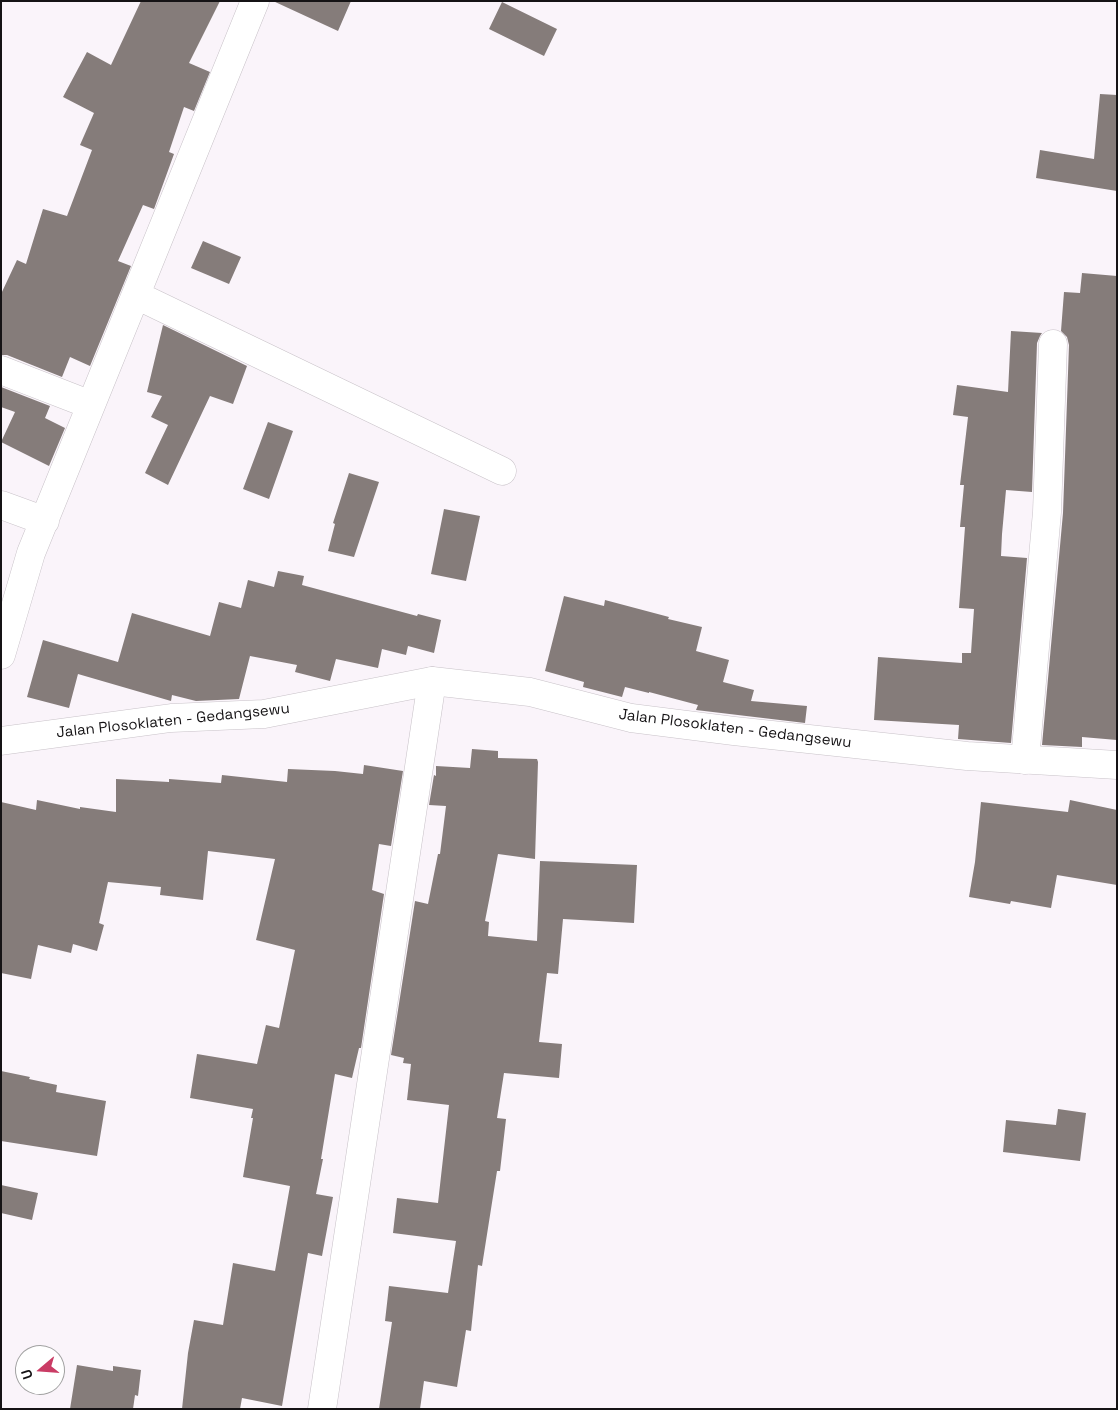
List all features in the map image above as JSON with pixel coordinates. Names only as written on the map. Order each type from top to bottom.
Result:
[{"type":"street","points":[[1,655],[31,553],[255,1]]},
{"type":"street","points":[[136,295],[502,471]]},
{"type":"street","points":[[1025,760],[1047,512],[1053,344]]},
{"type":"street","points":[[1,370],[91,405]]},
{"type":"street","points":[[1,505],[45,521]]},
{"type":"street","points":[[322,1409],[432,681]]},
{"type":"street","name":"Jalan Plosoklaten - Gedangsewu","points":[[1,741],[171,718],[264,714],[432,681],[530,692],[640,720],[734,732],[967,756],[1117,765]]},
{"type":"building","points":[[141,1],[220,1],[189,63],[210,72],[194,111],[184,107],[169,152],[174,154],[154,209],[143,205],[118,261],[131,266],[90,366],[70,357],[62,377],[7,355],[1,355],[1,294],[17,260],[26,264],[43,209],[67,216],[92,150],[80,145],[94,113],[63,97],[87,52],[111,65]]},
{"type":"building","points":[[273,1],[351,1],[338,31]]},
{"type":"building","points":[[502,2],[557,29],[544,56],[489,29]]},
{"type":"building","points":[[1100,94],[1117,95],[1117,191],[1036,178],[1040,150],[1094,159]]},
{"type":"building","points":[[203,241],[241,257],[229,284],[191,268]]},
{"type":"building","points":[[1082,273],[1117,276],[1117,740],[1082,737],[1082,747],[1042,745],[1063,513],[1069,345],[1067,337],[1061,331],[1064,292],[1080,293]]},
{"type":"building","points":[[163,325],[247,366],[233,404],[210,396],[168,485],[145,473],[168,425],[151,417],[162,396],[147,392]]},
{"type":"building","points":[[1011,331],[1042,333],[1037,343],[1032,492],[1006,490],[1002,534],[1001,556],[1027,558],[1011,743],[958,739],[959,725],[874,720],[878,657],[962,663],[962,653],[971,653],[974,609],[959,608],[965,527],[960,527],[964,485],[960,485],[968,417],[953,415],[957,385],[1008,392]]},
{"type":"building","points":[[1,387],[50,406],[45,418],[65,428],[49,466],[1,442],[15,412],[1,407]]},
{"type":"building","points":[[268,422],[293,431],[269,499],[243,489]]},
{"type":"building","points":[[349,473],[379,482],[354,557],[328,551],[335,524],[333,523]]},
{"type":"building","points":[[444,509],[480,516],[466,581],[431,574]]},
{"type":"building","points":[[278,571],[304,576],[302,585],[417,616],[418,614],[441,620],[434,653],[408,646],[406,655],[382,649],[378,668],[336,659],[330,681],[295,672],[297,665],[250,656],[239,699],[196,701],[172,695],[171,701],[78,674],[69,708],[27,697],[43,640],[118,662],[132,613],[210,636],[219,602],[241,608],[248,580],[274,587]]},
{"type":"building","points":[[564,596],[604,606],[605,600],[702,627],[696,651],[729,660],[723,682],[754,690],[751,701],[807,706],[805,723],[696,710],[698,705],[625,687],[622,697],[583,687],[584,682],[545,671]]},
{"type":"building","points":[[472,749],[498,751],[498,758],[537,759],[538,762],[535,859],[498,854],[485,921],[489,922],[488,936],[537,941],[540,861],[637,865],[634,923],[563,919],[558,974],[547,973],[539,1042],[562,1044],[559,1078],[504,1073],[497,1118],[506,1119],[500,1171],[497,1171],[482,1266],[478,1265],[471,1331],[466,1330],[457,1387],[424,1381],[420,1409],[379,1409],[392,1322],[385,1321],[389,1286],[448,1293],[456,1241],[393,1233],[397,1198],[438,1203],[449,1105],[407,1100],[411,1064],[403,1063],[404,1058],[391,1055],[415,901],[428,904],[438,854],[440,854],[446,806],[429,805],[434,775],[436,776],[436,766],[470,768]]},
{"type":"building","points":[[364,765],[403,771],[391,846],[379,844],[372,890],[384,894],[361,1048],[359,1048],[352,1078],[335,1074],[316,1194],[333,1197],[322,1256],[308,1253],[282,1406],[242,1398],[240,1409],[182,1409],[188,1353],[194,1320],[223,1325],[233,1263],[275,1271],[290,1186],[243,1177],[253,1109],[190,1098],[197,1054],[257,1064],[266,1025],[279,1028],[295,950],[256,940],[275,859],[208,851],[203,900],[160,895],[161,887],[108,882],[99,923],[104,925],[97,951],[73,944],[71,953],[38,945],[31,979],[1,973],[1,802],[36,810],[37,800],[80,809],[80,807],[116,812],[116,779],[169,782],[169,779],[221,783],[222,775],[287,782],[288,769],[363,774]]},
{"type":"building","points":[[1070,800],[1117,810],[1117,885],[1057,875],[1051,908],[1011,901],[1010,904],[969,897],[975,862],[981,802],[1068,812]]},
{"type":"building","points":[[1,1071],[57,1085],[56,1092],[106,1101],[97,1156],[1,1141]]},
{"type":"building","points":[[1058,1109],[1086,1113],[1080,1161],[1003,1152],[1006,1120],[1056,1125]]},
{"type":"building","points":[[1,1185],[38,1193],[32,1220],[1,1213]]},
{"type":"building","points":[[77,1365],[113,1371],[113,1366],[141,1370],[138,1396],[135,1395],[133,1409],[70,1409]]}]
